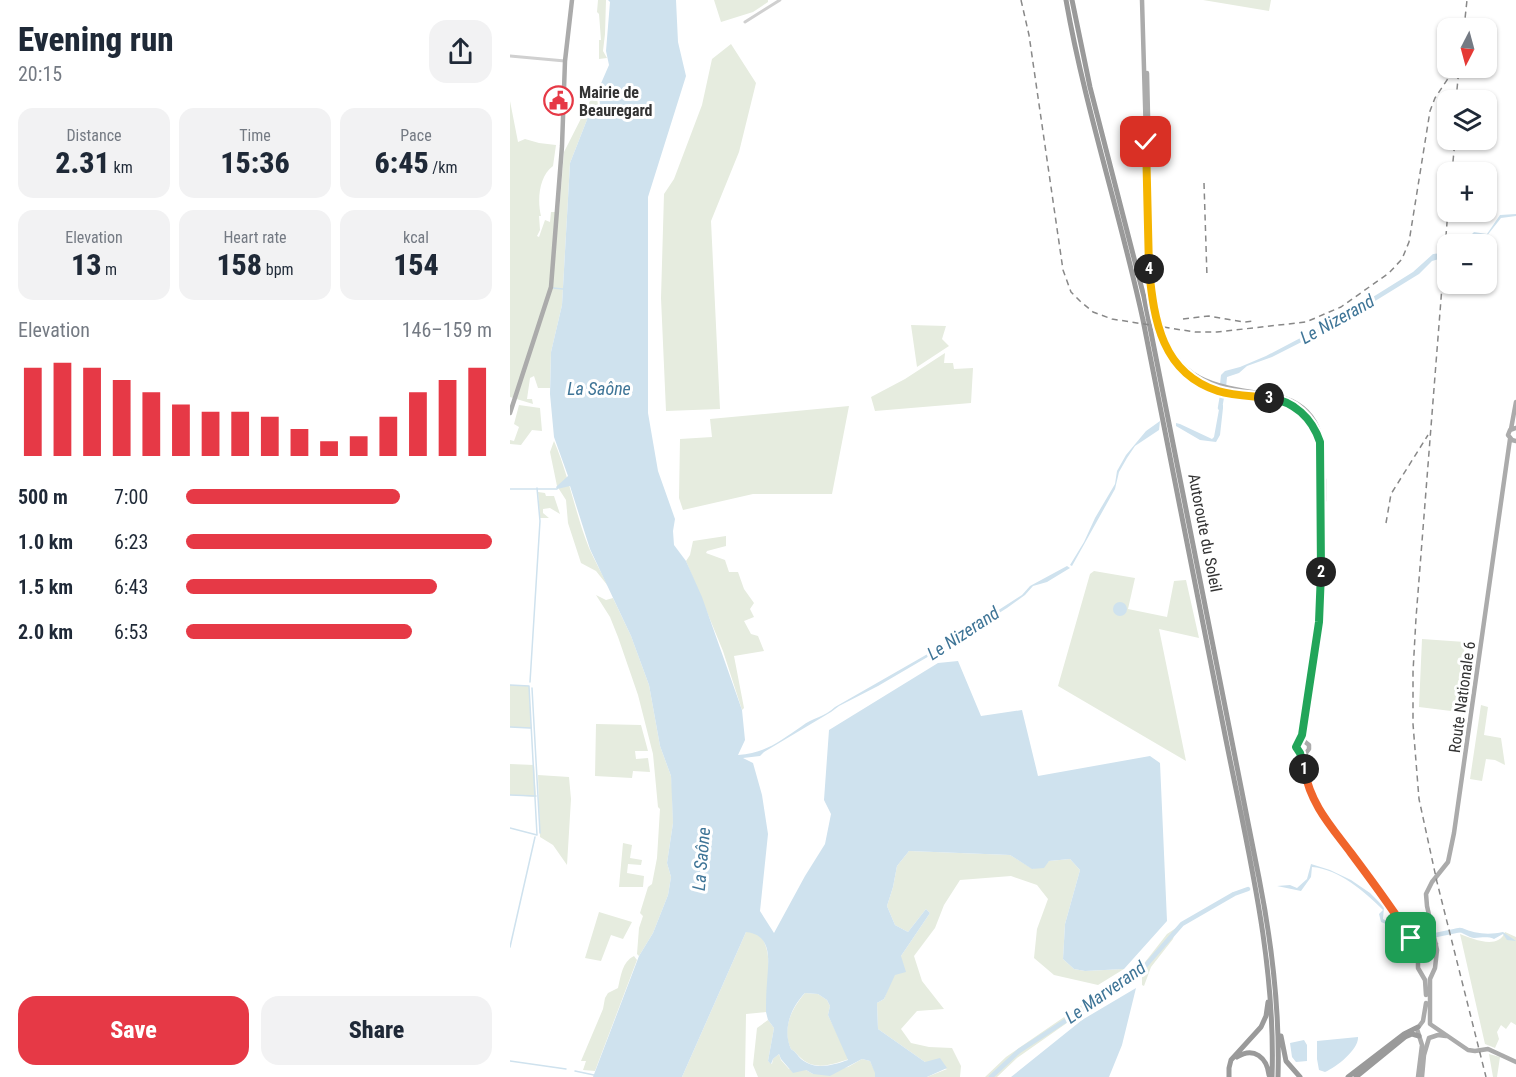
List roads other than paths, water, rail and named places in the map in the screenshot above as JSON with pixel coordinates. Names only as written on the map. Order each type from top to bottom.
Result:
[{"type":"highway","name":"Autoroute du Soleil","points":[[1066,0],[1084,88],[1143,320],[1253,875],[1268,969],[1272,1021],[1271,1077]]},
{"type":"highway","name":"Autoroute du Soleil","points":[[1072,0],[1090,87],[1149,320],[1267,916],[1277,1010],[1278,1077]]},
{"type":"highway","points":[[1230,1077],[1228,1068],[1233,1058],[1254,1036],[1265,1020],[1268,1005],[1268,969]]},
{"type":"highway","points":[[1277,1010],[1285,1058],[1292,1070],[1300,1077]]},
{"type":"highway","points":[[1350,1076],[1419,1025]]},
{"type":"highway","points":[[1350,1076],[1405,1037],[1412,1034],[1420,1037]]},
{"type":"highway","points":[[1230,1077],[1234,1059],[1240,1054],[1250,1052],[1263,1058],[1268,1065],[1271,1077]]},
{"type":"main road","points":[[510,413],[551,287],[562,144],[565,61],[572,0]]},
{"type":"main road","points":[[1143,0],[1151,286],[1164,346],[1189,376],[1220,389],[1280,396],[1298,404],[1313,418],[1321,436],[1324,487],[1323,604],[1305,734],[1309,747],[1303,753]]},
{"type":"main road","points":[[1227,390],[1278,399],[1293,405],[1310,421],[1320,442],[1320,613],[1300,742],[1296,748],[1303,753],[1312,793],[1335,831],[1403,925],[1435,963],[1429,988],[1433,1032],[1424,1055],[1420,1077]]},
{"type":"main road","points":[[1513,440],[1509,433],[1515,427],[1516,402]]},
{"type":"main road","name":"Route Nationale 6","points":[[1435,963],[1436,940],[1426,894],[1428,887],[1448,862],[1452,843],[1509,448],[1513,440]]},
{"type":"main road","points":[[1300,742],[1306,742]]},
{"type":"main road","points":[[1409,932],[1419,960],[1418,968],[1425,980],[1426,1001],[1419,1025],[1422,1050],[1420,1077]]},
{"type":"main road","points":[[1419,960],[1434,951],[1436,940]]},
{"type":"main road","points":[[1422,973],[1432,973]]},
{"type":"main road","points":[[1419,1025],[1431,1025],[1472,1051],[1488,1049],[1516,1062]]},
{"type":"main road","points":[[1420,1037],[1448,1036]]},
{"type":"street","points":[[745,22],[780,0]]},
{"type":"street","points":[[510,56],[565,61]]},
{"type":"water","name":"La Saône","points":[[608,0],[676,0],[678,42],[686,76],[648,197],[648,413],[658,471],[675,519],[674,545],[686,561],[702,597],[742,710],[745,740],[738,755],[757,752],[787,737],[806,723],[952,640],[1022,595],[1030,586],[1067,566],[1070,568],[1047,582],[1033,586],[1007,608],[948,645],[839,706],[760,756],[743,758],[753,763],[762,795],[768,834],[760,911],[774,933],[825,844],[831,814],[824,800],[829,730],[938,663],[958,661],[981,716],[1022,710],[1038,776],[1150,756],[1160,763],[1167,921],[1124,969],[1085,971],[1074,969],[1063,959],[1065,924],[1080,870],[1070,859],[1049,861],[1044,868],[1032,869],[1010,855],[909,851],[897,866],[887,906],[895,925],[908,932],[926,909],[930,913],[901,956],[906,972],[895,975],[884,999],[877,1003],[878,1029],[925,1062],[940,1058],[947,1068],[927,1077],[875,1077],[870,1061],[862,1059],[830,1076],[813,1074],[806,1070],[793,1073],[779,1054],[771,1064],[768,1061],[774,1028],[766,1012],[767,951],[761,938],[746,932],[682,1077],[593,1077],[639,956],[653,933],[668,895],[671,877],[667,863],[673,823],[671,776],[660,746],[649,685],[631,636],[590,549],[570,486],[557,489],[556,487],[568,476],[554,437],[550,394],[551,352],[562,305],[570,163],[590,112],[600,107],[599,88],[609,65],[606,51],[610,2]],"holes":[[[805,993],[818,994],[827,1000],[830,1006],[828,1015],[848,1060],[830,1065],[813,1065],[801,1059],[791,1049],[787,1034],[792,1012]]]},
{"type":"water","points":[[1516,214],[1516,216],[1501,218],[1487,234],[1497,222],[1500,215]]},
{"type":"water","points":[[1433,254],[1437,254],[1437,260],[1432,261],[1419,274],[1341,322],[1227,377],[1226,388],[1220,384],[1221,375],[1225,371],[1266,356],[1344,315],[1413,272]]},
{"type":"water","points":[[1220,404],[1223,408],[1220,435],[1216,442],[1200,440],[1176,426],[1176,423],[1180,424],[1212,439]]},
{"type":"water","points":[[1160,421],[1159,430],[1135,446],[1127,458],[1119,472],[1115,489],[1072,566],[1070,565],[1115,484],[1117,471],[1126,455],[1146,431]]},
{"type":"water","points":[[1120,602],[1125,604],[1127,609],[1125,614],[1120,616],[1115,614],[1113,609],[1115,604]]},
{"type":"water","points":[[1311,864],[1330,870],[1351,880],[1370,893],[1384,907],[1383,919],[1401,927],[1403,931],[1381,922],[1379,914],[1383,910],[1360,889],[1332,872],[1312,867],[1311,877],[1301,891],[1277,886],[1290,885],[1297,888],[1307,879]]},
{"type":"water","points":[[1462,928],[1482,933],[1503,932],[1516,941],[1507,940],[1503,934],[1494,939],[1474,938],[1455,932],[1454,929]]},
{"type":"water","points":[[1136,988],[1122,1045],[1109,1077],[1011,1077],[1082,1020]]},
{"type":"water","points":[[1358,1037],[1355,1047],[1341,1062],[1325,1072],[1319,1070],[1317,1041]]},
{"type":"water","points":[[1304,1040],[1307,1045],[1307,1061],[1296,1062],[1292,1057],[1290,1043]]},
{"type":"waterway","points":[[553,288],[563,289]]},
{"type":"waterway","name":"Le Nizerand","points":[[1220,408],[1223,390]]},
{"type":"waterway","points":[[530,682],[540,521],[537,488]]},
{"type":"waterway","points":[[510,489],[557,489]]},
{"type":"waterway","points":[[510,685],[529,686],[537,835],[510,828]]},
{"type":"waterway","points":[[532,688],[540,833]]},
{"type":"waterway","points":[[510,727],[530,728]]},
{"type":"waterway","points":[[510,795],[536,796]]},
{"type":"waterway","points":[[510,947],[535,837]]},
{"type":"waterway","name":"Le Marverand","points":[[991,1077],[1019,1051],[1140,972],[1182,924],[1234,894],[1248,889]]},
{"type":"waterway","name":"Le Marverand","points":[[1431,936],[1460,930]]},
{"type":"waterway","points":[[510,1061],[566,1069]]},
{"type":"waterway","points":[[575,1071],[594,1075]]},
{"type":"railway","points":[[1021,0],[1029,35],[1063,270],[1071,292],[1093,312],[1112,319],[1195,332],[1217,332],[1306,322],[1341,307],[1389,273],[1402,259],[1409,242],[1430,111],[1435,98],[1448,78]]},
{"type":"railway","points":[[1465,18],[1467,0]]},
{"type":"railway","points":[[1457,90],[1458,78]]},
{"type":"railway","points":[[1453,162],[1454,150]]},
{"type":"railway","points":[[1204,183],[1207,277]]},
{"type":"railway","points":[[1447,222],[1416,618],[1413,724],[1419,799],[1437,882],[1486,1077]]},
{"type":"railway","points":[[1183,319],[1209,316],[1244,322],[1255,321]]},
{"type":"railway","points":[[1386,523],[1391,494],[1428,435]]},
{"type":"place","name":"Mairie de Beauregard","points":[[558,101]]}]
